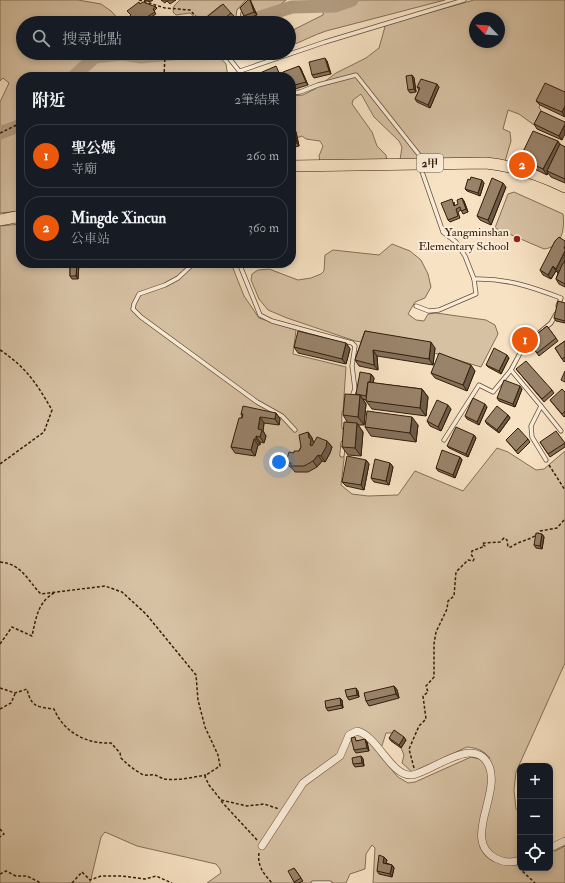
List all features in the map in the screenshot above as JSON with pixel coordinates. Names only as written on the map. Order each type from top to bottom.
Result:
[{"type":"main road","name":"2甲","points":[[296,166],[486,163],[550,175],[565,187]]},
{"type":"main road","points":[[0,220],[16,217]]},
{"type":"street","points":[[262,846],[303,783],[340,756],[349,735],[352,732],[362,732],[370,738],[400,771],[406,774],[416,774],[461,754],[469,752],[481,756],[486,760],[490,774],[490,789],[481,841],[485,851],[490,856],[500,860],[517,861]]},
{"type":"street","points":[[553,847],[565,841]]},
{"type":"lane","points":[[239,16],[239,11],[249,0]]},
{"type":"lane","points":[[296,52],[464,0]]},
{"type":"lane","points":[[230,60],[240,71],[272,60]]},
{"type":"lane","points":[[296,92],[356,75],[422,163],[443,232],[456,242],[465,256],[474,279],[476,294],[439,310],[429,311],[416,306]]},
{"type":"lane","points":[[189,268],[178,278],[165,285],[139,294],[134,304],[134,309],[141,317],[239,389],[282,416],[295,430]]},
{"type":"lane","points":[[241,268],[260,315],[272,321],[352,343],[355,346],[352,366],[355,390],[350,401]]},
{"type":"lane","points":[[444,440],[479,385],[493,392],[511,370],[525,344],[551,323],[563,298],[499,279],[474,279]]},
{"type":"lane","points":[[511,370],[561,431]]},
{"type":"lane","points":[[343,433],[344,412],[347,406]]},
{"type":"lane","points":[[541,406],[531,426],[532,437],[546,460]]},
{"type":"lane","points":[[342,455],[343,441]]},
{"type":"lane","points":[[313,883],[330,883]]},
{"type":"path","points":[[139,0],[165,8],[190,10],[196,16]]},
{"type":"path","points":[[165,72],[166,60]]},
{"type":"path","points":[[0,134],[16,126]]},
{"type":"path","points":[[0,350],[12,358],[36,381],[52,410],[44,432],[0,464]]},
{"type":"path","points":[[546,460],[565,490]]},
{"type":"path","points":[[416,774],[409,749],[419,726],[426,719],[423,696],[428,692],[426,686],[434,677],[433,651],[436,632],[447,609],[448,601],[454,596],[456,572],[468,560],[473,562],[474,559],[471,554],[472,551],[485,546],[482,544],[484,542],[500,542],[504,538],[507,540],[508,547],[512,547],[515,544],[537,535],[540,531],[557,528],[565,519]]},
{"type":"path","points":[[0,562],[13,564],[25,572],[32,585],[41,594],[105,586],[122,592],[146,614],[168,644],[186,661],[196,675],[198,700],[205,727],[218,755],[220,766],[206,775],[185,777],[178,780],[171,778],[165,779],[154,775],[146,776],[139,773],[121,758],[120,753],[111,744],[97,744],[72,733],[63,726],[54,709],[38,707],[30,700],[27,689],[16,693],[0,688]]},
{"type":"path","points":[[0,644],[12,627],[32,636],[44,599],[56,592]]},
{"type":"path","points":[[0,709],[11,702],[16,693]]},
{"type":"path","points":[[206,775],[205,777],[209,785],[262,846],[259,863],[262,871],[272,883]]},
{"type":"path","points":[[221,800],[247,806],[264,804],[286,811]]},
{"type":"path","points":[[0,829],[4,834],[0,837]]},
{"type":"path","points":[[526,871],[536,883]]},
{"type":"path","points":[[0,874],[6,872],[16,876],[27,876],[41,883]]},
{"type":"path","points":[[72,883],[82,872],[90,880],[101,876],[122,876],[145,879],[156,876],[172,883]]},
{"type":"shaded area","points":[[0,0],[78,0],[101,4],[116,16],[16,16],[16,60],[222,60],[226,64],[227,72],[16,72],[16,211],[0,213],[0,102],[9,83],[3,78],[0,81]]},
{"type":"shaded area","points":[[180,0],[286,0],[269,16],[233,16],[221,5],[207,16],[193,16],[190,13],[176,15],[173,12],[174,6]]},
{"type":"shaded area","points":[[325,0],[445,0],[326,31],[296,44],[296,28],[323,15]]},
{"type":"shaded area","points":[[474,0],[565,0],[565,95],[540,105],[539,108],[541,110],[534,125],[519,114],[508,110],[503,129],[510,132],[511,141],[505,161],[400,160],[402,147],[399,141],[374,117],[361,94],[353,100],[352,104],[372,132],[377,146],[386,155],[387,161],[320,161],[319,156],[323,146],[320,141],[306,139],[302,136],[296,138],[296,96],[303,95],[315,89],[336,73],[366,58],[379,48],[386,23],[410,18]]},
{"type":"shaded area","points":[[514,192],[563,214],[563,231],[555,245],[544,249],[495,228],[508,194]]},
{"type":"shaded area","points":[[16,224],[16,268],[233,268],[244,296],[259,318],[296,330],[293,354],[346,367],[343,411],[344,459],[341,485],[352,494],[368,496],[398,495],[415,471],[463,491],[497,448],[508,452],[536,470],[544,469],[565,451],[565,663],[520,763],[517,763],[514,790],[517,810],[517,871],[553,871],[553,850],[555,851],[565,846],[565,883],[373,883],[375,848],[372,845],[366,854],[365,869],[350,874],[346,883],[207,883],[221,873],[216,864],[137,846],[105,832],[101,837],[90,883],[0,883],[0,226]],"holes":[[[386,733],[397,733],[406,740],[401,748],[404,755],[402,763],[412,772],[467,747],[480,750],[490,758],[484,760],[471,757],[415,782],[408,783],[398,777],[379,755]]]},
{"type":"shaded area","points":[[392,244],[410,251],[421,260],[428,274],[431,287],[425,298],[415,302],[408,314],[416,320],[424,321],[428,314],[436,313],[486,320],[495,325],[498,334],[481,367],[434,353],[355,341],[287,318],[268,310],[259,299],[251,280],[252,274],[258,270],[269,269],[298,280],[311,278],[321,274],[324,271],[325,255],[333,250],[379,255]]},
{"type":"building","points":[[248,0],[250,0],[254,12],[244,16],[240,8]]},
{"type":"building","points":[[139,2],[140,4],[143,2],[156,7],[153,9],[155,12],[148,16],[130,16],[131,15],[127,11]]},
{"type":"building","points":[[223,4],[231,13],[227,16],[208,16]]},
{"type":"building","points":[[325,58],[329,71],[312,75],[309,62]]},
{"type":"building","points":[[276,66],[279,72],[262,72]]},
{"type":"building","points":[[299,66],[306,82],[296,85],[296,72],[283,72]]},
{"type":"building","points":[[412,75],[414,89],[408,90],[406,76]]},
{"type":"building","points":[[421,79],[437,84],[428,105],[415,99],[420,88],[417,87]]},
{"type":"building","points":[[545,83],[565,92],[565,106],[562,112],[536,101]]},
{"type":"building","points":[[541,111],[565,122],[559,136],[534,124]]},
{"type":"building","points":[[533,131],[558,141],[543,169],[520,158]]},
{"type":"building","points":[[560,144],[565,147],[565,179],[547,171]]},
{"type":"building","points":[[471,177],[482,180],[478,193],[465,189],[468,179],[470,180]]},
{"type":"building","points":[[492,178],[503,183],[488,220],[477,216]]},
{"type":"building","points":[[462,198],[466,209],[461,211],[460,207],[456,209],[458,216],[448,220],[441,203],[452,199],[454,206],[458,204],[457,200]]},
{"type":"building","points":[[559,237],[565,241],[565,251],[556,269],[553,266],[548,275],[540,270],[555,241]]},
{"type":"building","points":[[565,261],[565,284],[556,279]]},
{"type":"building","points":[[70,268],[77,268],[76,276],[70,276]]},
{"type":"building","points":[[558,301],[565,303],[565,321],[554,318]]},
{"type":"building","points":[[547,326],[556,338],[537,353],[528,341]]},
{"type":"building","points":[[298,331],[346,343],[342,359],[294,347]]},
{"type":"building","points":[[365,331],[431,342],[429,359],[373,350],[374,365],[355,360]]},
{"type":"building","points":[[565,341],[565,357],[562,359],[555,348]]},
{"type":"building","points":[[494,348],[507,355],[499,371],[486,365]]},
{"type":"building","points":[[439,353],[471,365],[463,385],[431,373]]},
{"type":"building","points":[[526,361],[552,390],[542,399],[516,369]]},
{"type":"building","points":[[565,371],[565,382],[561,380]]},
{"type":"building","points":[[360,372],[371,374],[366,396],[356,394]]},
{"type":"building","points":[[504,380],[520,386],[513,404],[497,398]]},
{"type":"building","points":[[368,382],[422,389],[420,408],[366,401]]},
{"type":"building","points":[[562,389],[565,392],[565,411],[562,414],[550,400]]},
{"type":"building","points":[[345,394],[360,395],[358,417],[343,415]]},
{"type":"building","points":[[473,398],[485,404],[477,422],[465,416]]},
{"type":"building","points":[[437,400],[448,405],[438,427],[427,421]]},
{"type":"building","points":[[243,406],[276,413],[275,419],[260,417],[258,429],[262,430],[260,437],[256,436],[256,439],[254,439],[251,450],[231,447],[239,418],[242,418],[243,414],[241,414]]},
{"type":"building","points":[[497,406],[508,415],[497,430],[485,421]]},
{"type":"building","points":[[367,411],[412,417],[410,433],[365,427]]},
{"type":"building","points":[[344,422],[357,423],[355,448],[342,447]]},
{"type":"building","points":[[456,427],[474,435],[466,454],[447,446]]},
{"type":"building","points":[[518,428],[528,439],[516,451],[506,440]]},
{"type":"building","points":[[556,431],[565,443],[548,454],[540,442]]},
{"type":"building","points":[[308,432],[309,438],[311,439],[310,445],[312,446],[317,437],[327,441],[326,447],[321,456],[318,455],[313,461],[304,466],[291,466],[291,463],[286,462],[289,452],[294,453],[294,451],[299,451],[301,447],[299,435]]},
{"type":"building","points":[[442,450],[460,457],[453,475],[436,468]]},
{"type":"building","points":[[347,456],[366,460],[361,485],[342,482]]},
{"type":"building","points":[[375,459],[390,463],[386,481],[371,478]]},
{"type":"building","points":[[536,533],[542,534],[540,546],[534,545]]},
{"type":"building","points":[[394,686],[396,694],[366,701],[364,693]]},
{"type":"building","points":[[356,688],[357,695],[347,697],[345,690]]},
{"type":"building","points":[[340,698],[341,705],[326,708],[325,701]]},
{"type":"building","points":[[394,730],[404,737],[399,745],[389,738]]},
{"type":"building","points":[[355,737],[356,741],[365,739],[367,748],[354,750],[351,738]]},
{"type":"building","points":[[361,756],[362,763],[353,764],[352,758]]},
{"type":"building","points":[[379,855],[384,857],[383,863],[392,865],[390,874],[377,871]]},
{"type":"building","points":[[294,868],[301,878],[294,882],[288,871]]},
{"type":"waterway","points":[[264,16],[292,7],[335,6],[352,0]]},
{"type":"waterway","points":[[78,72],[92,60]]},
{"type":"waterway","points":[[0,133],[16,127]]},
{"type":"place","name":"Mingde Xincun","points":[[522,165]]},
{"type":"place","name":"Yangminshan Elementary School","points":[[517,239]]},
{"type":"place","name":"聖公媽","points":[[525,340]]}]
